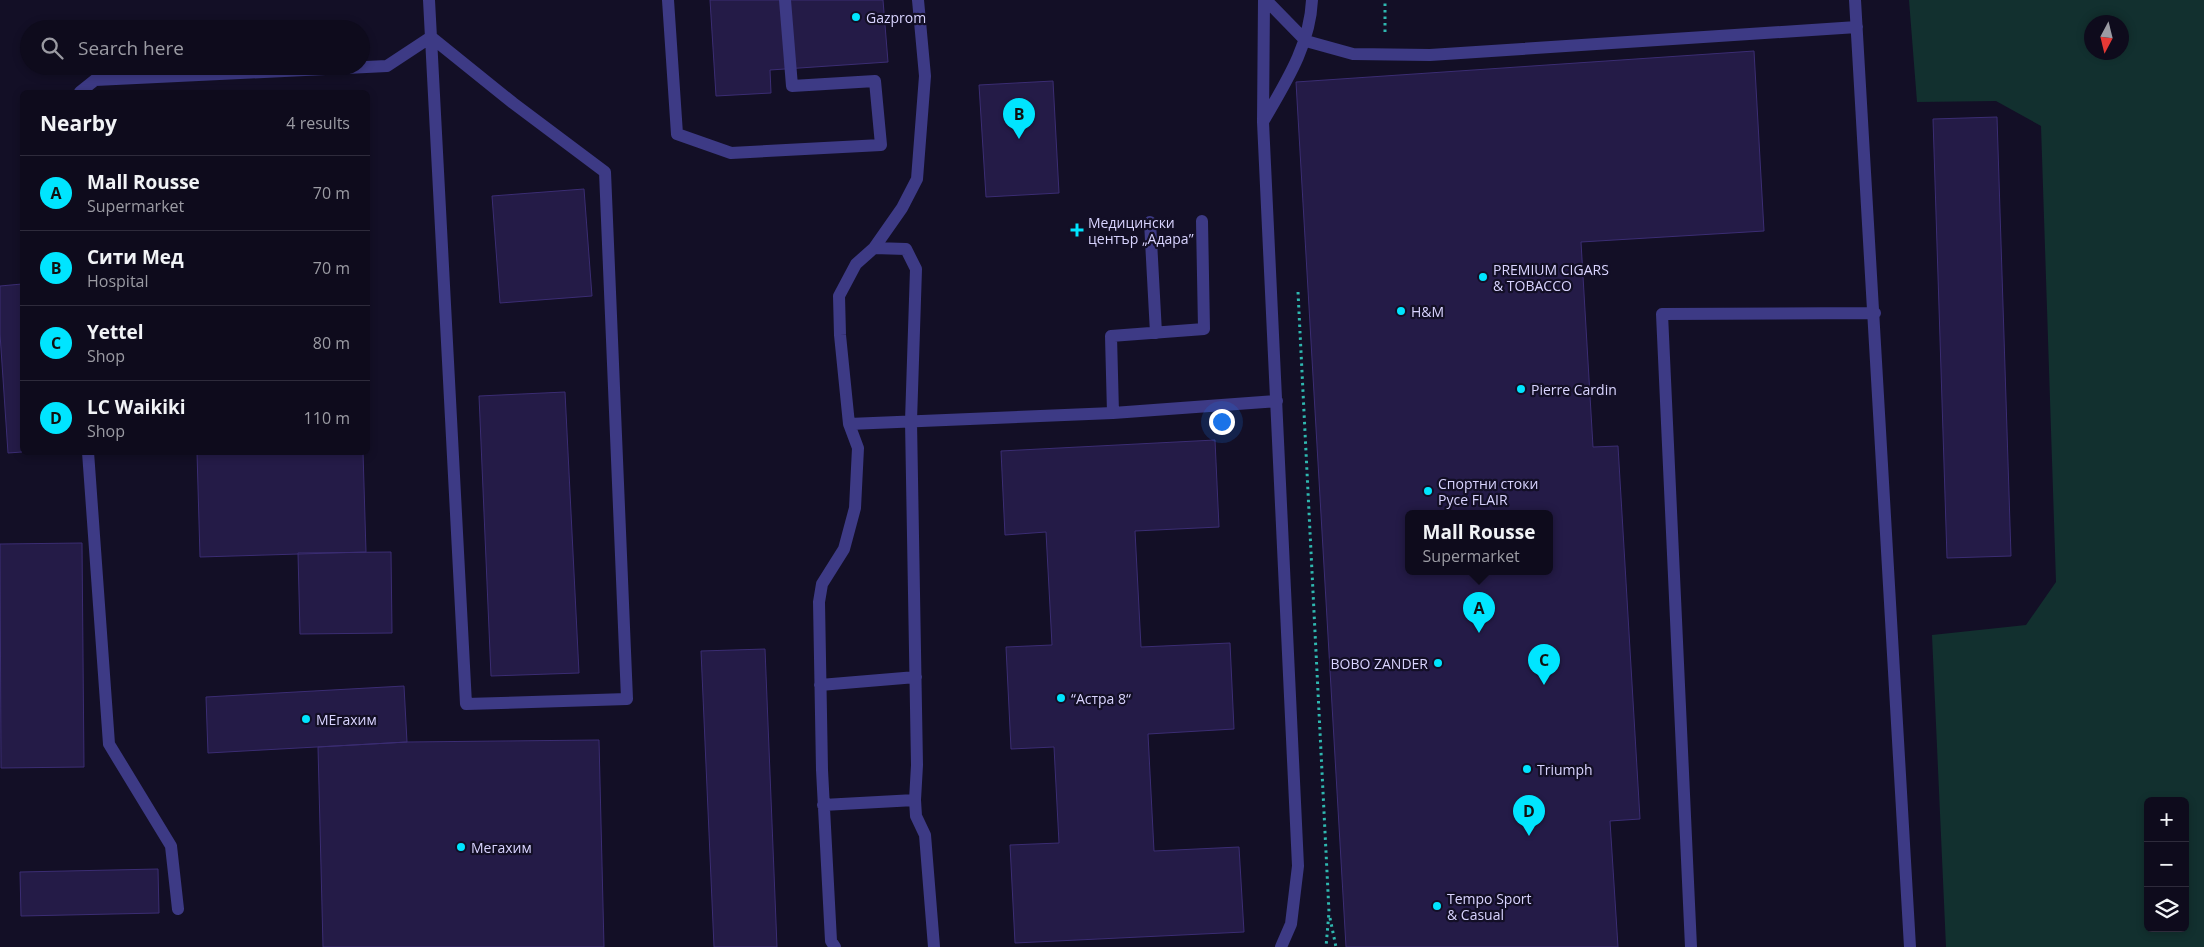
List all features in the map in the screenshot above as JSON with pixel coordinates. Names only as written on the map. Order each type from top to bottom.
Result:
[{"type":"street","points":[[429,0],[466,704],[627,699],[605,172],[513,103],[431,37]]},
{"type":"street","points":[[668,0],[677,134],[731,153],[881,145],[875,81],[792,86],[785,0]]},
{"type":"street","points":[[835,947],[831,941],[823,805],[819,602],[822,584],[844,549],[855,508],[858,448],[849,424],[838,296],[856,264],[874,248],[902,208],[917,179],[925,76],[918,0]]},
{"type":"street","points":[[1265,0],[1306,41],[1353,54],[1430,55],[1857,27]]},
{"type":"street","points":[[1265,0],[1263,122],[1298,866],[1291,924],[1281,947]]},
{"type":"street","points":[[1263,122],[1294,67],[1306,41],[1312,0]]},
{"type":"street","points":[[1855,0],[1875,313],[1910,947]]},
{"type":"street","points":[[370,67],[387,66],[431,37]]},
{"type":"street","points":[[82,90],[95,80],[199,75]]},
{"type":"street","points":[[1113,413],[1111,336],[1204,329],[1202,221]]},
{"type":"street","points":[[1150,222],[1156,333]]},
{"type":"street","points":[[874,248],[906,249],[916,269],[912,421],[917,765],[915,800],[916,816],[925,834],[934,947]]},
{"type":"street","points":[[1691,947],[1662,314],[1875,313]]},
{"type":"street","points":[[849,424],[1113,413],[1277,401]]},
{"type":"street","points":[[88,455],[109,744],[171,846],[178,910]]},
{"type":"street","points":[[820,685],[916,677]]},
{"type":"street","points":[[823,805],[915,800]]},
{"type":"path","points":[[1385,0],[1385,55]]},
{"type":"path","points":[[1298,292],[1329,912],[1326,947]]},
{"type":"path","points":[[1329,912],[1336,947]]},
{"type":"green space","points":[[1909,0],[2204,0],[2204,947],[1946,947],[1932,635],[2026,625],[2056,582],[2041,126],[1996,101],[1917,102]]},
{"type":"building","points":[[710,0],[883,0],[888,62],[770,70],[771,93],[716,96]]},
{"type":"building","points":[[1754,51],[1764,231],[1581,242],[1593,447],[1618,446],[1640,819],[1610,821],[1618,947],[1346,947],[1296,82]]},
{"type":"building","points":[[1053,81],[1059,193],[986,197],[979,85]]},
{"type":"building","points":[[1997,117],[2011,556],[1947,558],[1933,119]]},
{"type":"building","points":[[584,189],[592,296],[500,303],[492,196]]},
{"type":"building","points":[[20,284],[20,452],[8,453],[0,334],[0,286]]},
{"type":"building","points":[[565,392],[579,673],[491,676],[479,396]]},
{"type":"building","points":[[1215,440],[1219,527],[1135,531],[1141,647],[1230,643],[1234,729],[1148,734],[1154,851],[1239,847],[1244,932],[1015,943],[1010,845],[1059,843],[1054,747],[1011,749],[1006,647],[1052,645],[1046,532],[1005,535],[1001,451]]},
{"type":"building","points":[[197,455],[363,455],[366,552],[200,557]]},
{"type":"building","points":[[82,543],[84,767],[1,768],[0,544]]},
{"type":"building","points":[[391,552],[392,633],[300,634],[298,553]]},
{"type":"building","points":[[765,649],[777,947],[714,947],[701,651]]},
{"type":"building","name":"МЕгахим","points":[[404,686],[407,742],[208,753],[206,697]]},
{"type":"building","name":"Мегахим","points":[[599,740],[604,947],[323,947],[318,747],[407,742]]},
{"type":"building","points":[[158,869],[159,913],[21,916],[20,872]]},
{"type":"place","name":"Gazprom","points":[[856,17]]},
{"type":"place","name":"Сити Мед","points":[[1019,139]]},
{"type":"place","name":"Медицински център „Адара”","points":[[1077,230]]},
{"type":"place","name":"PREMIUM CIGARS & TOBACCO","points":[[1483,277]]},
{"type":"place","name":"H&M","points":[[1401,311]]},
{"type":"place","name":"Pierre Cardin","points":[[1521,389]]},
{"type":"place","name":"Спортни стоки Русе FLAIR","points":[[1428,491]]},
{"type":"place","name":"Mall Rousse","points":[[1479,633]]},
{"type":"place","name":"BOBO ZANDER","points":[[1438,663]]},
{"type":"place","name":"Yettel","points":[[1544,685]]},
{"type":"place","name":"“Астра 8“","points":[[1061,698]]},
{"type":"place","name":"МЕгахим","points":[[306,719]]},
{"type":"place","name":"Triumph","points":[[1527,769]]},
{"type":"place","name":"LC Waikiki","points":[[1529,836]]},
{"type":"place","name":"Мегахим","points":[[461,847]]},
{"type":"place","name":"Tempo Sport & Casual","points":[[1437,906]]}]
